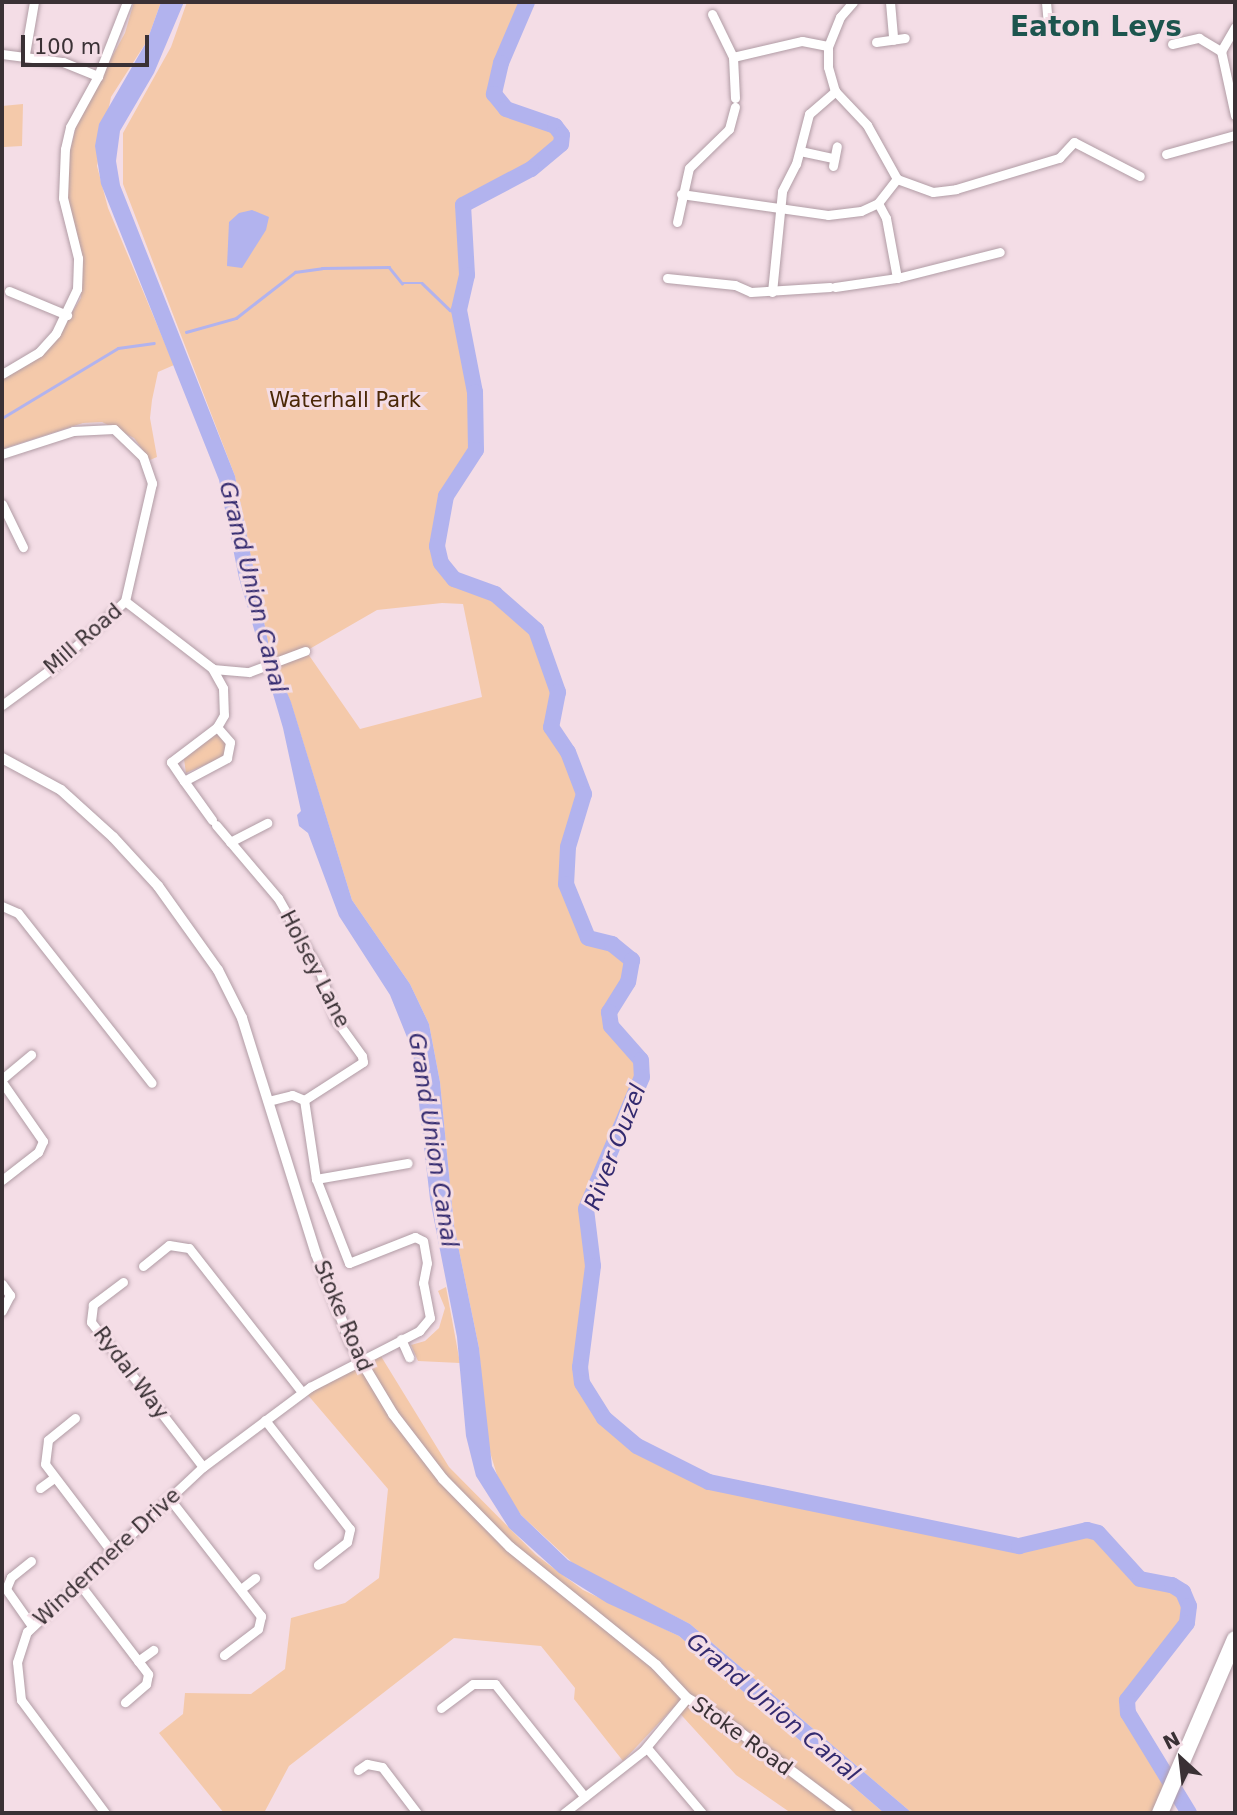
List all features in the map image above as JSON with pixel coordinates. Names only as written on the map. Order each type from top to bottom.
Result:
[{"type":"highway","points":[[1160,1813],[1235,1639]]},
{"type":"street","points":[[25,54],[34,2]]},
{"type":"street","points":[[2,374],[38,352],[67,315],[77,289],[78,258],[63,198],[65,149],[75,116],[98,76],[127,2]]},
{"type":"street","points":[[853,2],[840,17],[828,46],[835,91],[867,125],[897,179],[933,192],[956,189],[1059,158],[1074,142],[1140,176]]},
{"type":"street","points":[[890,2],[893,40]]},
{"type":"street","points":[[1046,2],[1048,27]]},
{"type":"street","points":[[677,222],[681,194],[689,168],[729,129],[735,103],[733,57],[712,14]]},
{"type":"street","points":[[1235,27],[1221,51],[1235,115]]},
{"type":"street","points":[[876,42],[905,38]]},
{"type":"street","points":[[1172,44],[1199,38],[1221,51]]},
{"type":"street","points":[[733,57],[802,41],[828,46]]},
{"type":"street","points":[[2,54],[25,54],[98,76]]},
{"type":"street","points":[[772,292],[783,210],[782,191],[800,151],[809,114],[835,91]]},
{"type":"street","points":[[1166,155],[1235,135]]},
{"type":"street","points":[[800,151],[833,162],[837,146]]},
{"type":"street","points":[[681,194],[828,215],[861,211],[878,203],[897,179]]},
{"type":"street","points":[[878,203],[886,218],[897,278]]},
{"type":"street","points":[[667,278],[772,292],[897,278],[1000,252]]},
{"type":"street","points":[[9,291],[67,315]]},
{"type":"street","points":[[2,454],[90,428],[114,429],[133,443],[152,483],[125,601]]},
{"type":"street","points":[[2,504],[23,548]]},
{"type":"street","name":"Mill Road","points":[[2,705],[51,669],[125,601],[213,669]]},
{"type":"street","points":[[213,669],[234,673],[262,668],[305,651]]},
{"type":"street","points":[[213,669],[226,699],[217,727],[170,762],[184,781],[227,758],[230,742],[217,727]]},
{"type":"street","name":"Stoke Road","points":[[2,758],[75,801],[168,899],[232,994],[316,1254],[359,1360],[393,1414],[468,1506],[584,1610],[656,1665],[687,1698],[717,1715],[847,1813]]},
{"type":"street","name":"Holsey Lane","points":[[184,781],[214,823],[278,898],[302,936],[336,1020],[362,1056],[363,1062],[304,1100]]},
{"type":"street","points":[[230,842],[267,823]]},
{"type":"street","points":[[2,906],[18,913],[152,1083]]},
{"type":"street","points":[[2,1180],[38,1152],[43,1141],[2,1080],[31,1055]]},
{"type":"street","points":[[268,1101],[294,1094],[304,1100],[316,1179],[408,1163]]},
{"type":"street","name":"Windermere Drive","points":[[104,1813],[21,1700],[17,1662],[32,1626],[203,1467],[302,1392],[419,1331],[430,1318],[423,1283],[427,1263],[423,1241],[415,1237],[349,1263],[316,1179]]},
{"type":"street","points":[[143,1266],[169,1245],[189,1248],[302,1392]]},
{"type":"street","name":"Rydal Way","points":[[123,1282],[93,1305],[91,1322],[203,1467]]},
{"type":"street","points":[[2,1284],[10,1295],[2,1311]]},
{"type":"street","points":[[401,1339],[409,1357]]},
{"type":"street","points":[[75,1418],[47,1444],[45,1464],[111,1551]]},
{"type":"street","points":[[265,1420],[350,1529],[347,1542],[318,1565]]},
{"type":"street","points":[[40,1489],[54,1478]]},
{"type":"street","points":[[169,1498],[261,1616],[258,1629],[225,1656]]},
{"type":"street","points":[[31,1561],[11,1577],[6,1589],[32,1626]]},
{"type":"street","points":[[241,1589],[255,1578]]},
{"type":"street","points":[[78,1582],[148,1674],[146,1684],[125,1702]]},
{"type":"street","points":[[138,1661],[153,1650]]},
{"type":"street","points":[[441,1708],[475,1684],[495,1684],[585,1797]]},
{"type":"street","points":[[564,1813],[647,1748],[687,1698]]},
{"type":"street","points":[[647,1748],[702,1813]]},
{"type":"street","points":[[358,1770],[367,1764],[382,1768],[417,1813]]},
{"type":"green space","points":[[134,2],[161,2],[147,41],[111,97],[97,166],[108,208],[174,365],[158,372],[152,400],[150,418],[157,457],[150,460],[134,438],[102,422],[83,423],[2,449],[2,378],[60,332],[81,298],[82,254],[67,194],[68,159],[78,119],[125,33]]},
{"type":"green space","name":"Waterhall Park","points":[[187,2],[527,2],[501,63],[494,94],[506,109],[555,126],[562,135],[561,144],[531,169],[463,205],[467,275],[459,310],[475,392],[476,450],[446,496],[437,546],[441,563],[454,579],[495,594],[536,630],[558,692],[551,727],[568,752],[584,794],[568,847],[566,884],[588,938],[612,944],[632,960],[628,982],[609,1012],[611,1026],[641,1060],[642,1077],[586,1209],[593,1266],[580,1367],[592,1404],[637,1446],[709,1482],[1019,1546],[1087,1530],[1098,1533],[1140,1579],[1172,1585],[1183,1592],[1189,1606],[1187,1623],[1127,1700],[1134,1729],[1170,1792],[1160,1813],[912,1813],[690,1624],[577,1567],[521,1515],[500,1485],[486,1439],[479,1348],[454,1226],[440,1082],[429,1024],[410,984],[352,900],[291,703],[270,652],[235,476],[123,184],[123,133],[171,47]],"holes":[[[442,603],[463,604],[482,697],[360,729],[306,651],[377,610]]]},
{"type":"green space","points":[[23,104],[22,146],[4,147],[2,106]]},
{"type":"green space","points":[[218,733],[227,745],[225,756],[186,773],[184,759]]},
{"type":"green space","points":[[446,1287],[460,1363],[418,1361],[411,1345],[425,1341],[439,1328],[445,1308],[438,1291]]},
{"type":"green space","points":[[379,1353],[449,1467],[536,1555],[583,1590],[679,1636],[884,1813],[791,1813],[736,1775],[674,1707],[623,1761],[574,1699],[575,1688],[541,1646],[454,1638],[289,1766],[264,1813],[224,1813],[159,1733],[183,1714],[185,1693],[251,1694],[285,1669],[291,1618],[345,1603],[379,1578],[388,1489],[307,1394]]},
{"type":"water","name":"Grand Union Canal","points":[[161,2],[184,2],[154,73],[120,131],[116,161],[120,185],[235,476],[270,652],[291,702],[352,900],[410,984],[429,1024],[440,1082],[454,1226],[479,1348],[492,1466],[521,1515],[568,1560],[690,1624],[912,1813],[884,1813],[679,1636],[607,1603],[559,1573],[509,1528],[476,1476],[466,1436],[457,1337],[430,1199],[413,1052],[390,995],[339,916],[308,833],[299,826],[297,815],[301,811],[283,728],[239,578],[219,480],[101,184],[95,146],[99,124],[147,41]]},
{"type":"water","points":[[252,210],[269,217],[266,230],[242,268],[227,266],[229,222],[239,213]]},
{"type":"waterway","name":"River Ouzel","points":[[527,2],[501,63],[494,94],[506,109],[555,126],[562,135],[561,144],[531,169],[463,205],[467,275],[459,310],[475,392],[476,450],[446,496],[437,546],[441,563],[454,579],[495,594],[536,630],[558,692],[551,727],[568,752],[584,794],[568,847],[566,884],[588,938],[612,944],[632,960],[628,982],[609,1012],[611,1026],[641,1060],[642,1077],[586,1209],[593,1266],[580,1367],[582,1383],[604,1418],[637,1446],[709,1482],[1019,1546],[1087,1530],[1098,1533],[1140,1579],[1172,1585],[1183,1592],[1189,1606],[1187,1623],[1127,1700],[1128,1713],[1189,1813]]},
{"type":"waterway","points":[[186,332],[236,318],[295,272],[322,268],[389,267],[402,283],[422,283],[450,310],[461,304]]},
{"type":"waterway","points":[[2,418],[118,348],[154,343]]},
{"type":"district","name":"Eaton Leys","points":[[1096,27]]}]
